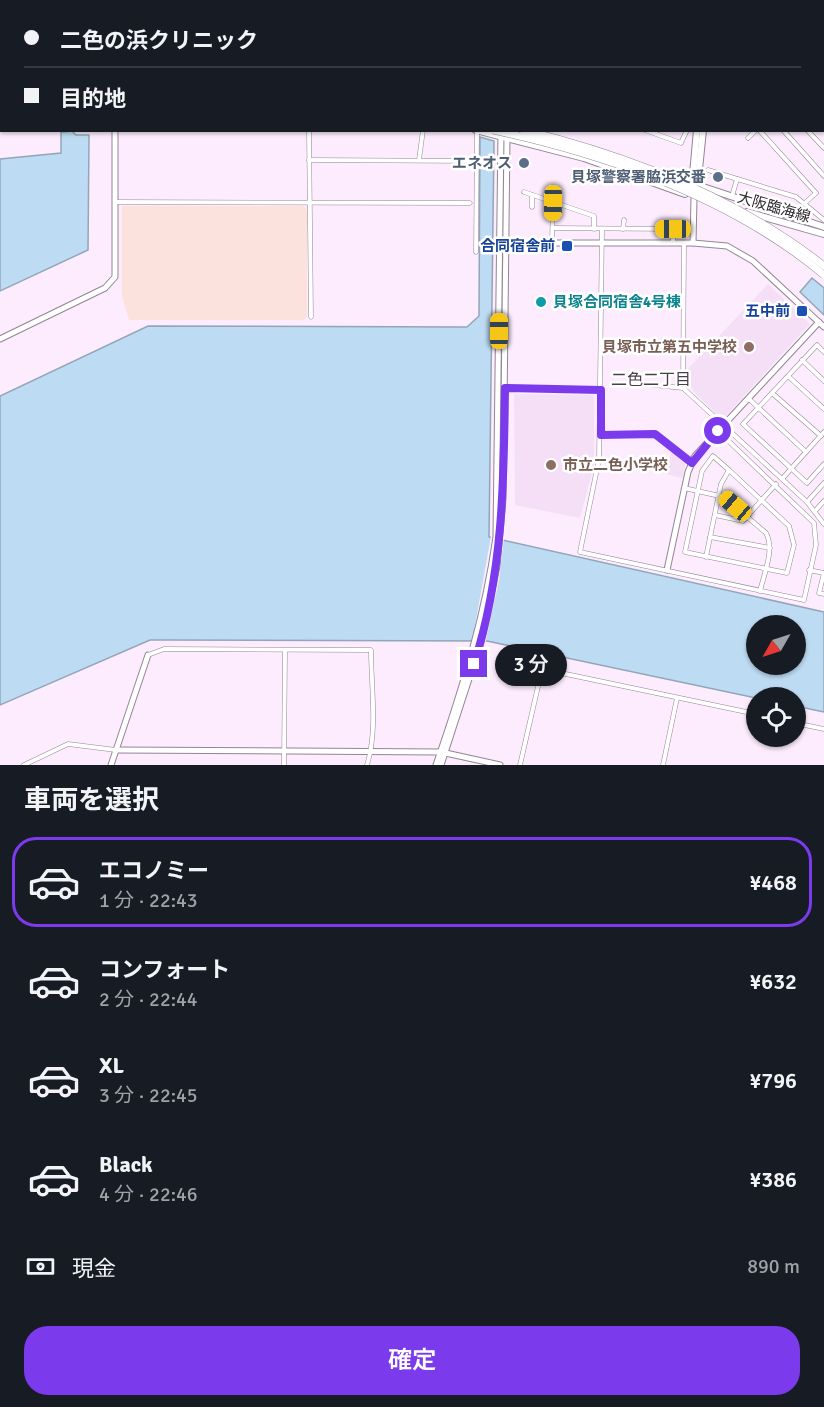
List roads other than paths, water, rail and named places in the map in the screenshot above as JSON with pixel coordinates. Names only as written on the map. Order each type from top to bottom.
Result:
[{"type":"highway","points":[[500,132],[597,158],[676,188],[756,228],[824,275]]},
{"type":"highway","points":[[530,132],[600,152],[679,183],[768,227],[824,266]]},
{"type":"main road","name":"大阪臨海線","points":[[544,132],[615,154],[695,185],[824,227]]},
{"type":"main road","points":[[694,198],[697,132]]},
{"type":"main road","points":[[695,185],[703,132]]},
{"type":"main road","name":"大阪臨海線","points":[[504,133],[613,167],[694,198],[824,234]]},
{"type":"street","points":[[0,339],[112,282],[117,271],[115,132]]},
{"type":"street","points":[[309,132],[311,317]]},
{"type":"street","points":[[419,160],[423,132]]},
{"type":"street","points":[[476,252],[477,132]]},
{"type":"street","points":[[651,132],[681,143],[686,132]]},
{"type":"street","points":[[748,138],[755,132]]},
{"type":"street","points":[[759,132],[816,193],[805,203]]},
{"type":"street","points":[[785,132],[824,176]]},
{"type":"street","points":[[809,132],[824,148]]},
{"type":"street","points":[[498,538],[504,133]]},
{"type":"street","points":[[309,160],[477,161]]},
{"type":"street","points":[[818,169],[824,164]]},
{"type":"street","points":[[708,170],[796,197],[824,220]]},
{"type":"street","points":[[732,197],[737,179]]},
{"type":"street","points":[[524,192],[594,216],[594,229]]},
{"type":"street","points":[[532,195],[532,207]]},
{"type":"street","points":[[693,243],[694,198]]},
{"type":"street","points":[[116,202],[470,203]]},
{"type":"street","points":[[552,243],[553,203]]},
{"type":"street","points":[[623,229],[624,220]]},
{"type":"street","points":[[553,228],[673,229],[673,244]]},
{"type":"street","points":[[602,229],[601,435],[599,459],[580,552],[804,600],[816,545],[814,523],[776,484],[718,431]]},
{"type":"street","points":[[502,243],[693,243],[728,246],[745,254],[824,327]]},
{"type":"street","points":[[441,765],[443,752],[479,642],[498,538],[505,388],[502,243]]},
{"type":"street","points":[[683,388],[684,243]]},
{"type":"street","points":[[667,570],[684,488],[692,463],[723,425],[819,322]]},
{"type":"street","points":[[824,352],[817,345],[743,424],[807,483],[824,464]]},
{"type":"street","points":[[802,360],[824,381]]},
{"type":"street","points":[[788,376],[824,409]]},
{"type":"street","points":[[644,384],[683,388],[807,502],[824,524]]},
{"type":"street","points":[[505,388],[601,390]]},
{"type":"street","points":[[772,393],[822,434],[782,480]]},
{"type":"street","points":[[748,398],[806,452]]},
{"type":"street","points":[[601,435],[655,434],[692,463]]},
{"type":"street","points":[[713,456],[789,526],[793,537],[787,573],[685,552],[698,490],[702,471],[713,456]]},
{"type":"street","points":[[706,556],[721,484],[729,470]]},
{"type":"street","points":[[807,502],[824,483]]},
{"type":"street","points":[[715,515],[743,521],[776,484]]},
{"type":"street","points":[[684,488],[719,495],[766,533],[770,541],[770,548],[760,591]]},
{"type":"street","points":[[815,511],[824,501]]},
{"type":"street","points":[[710,537],[770,548]]},
{"type":"street","points":[[809,570],[824,573],[819,593],[824,594]]},
{"type":"street","points":[[111,765],[148,655],[164,649],[371,650],[370,751],[367,765]]},
{"type":"street","points":[[284,765],[285,650]]},
{"type":"street","points":[[520,765],[543,669],[746,712]]},
{"type":"street","points":[[663,765],[676,698]]},
{"type":"street","points":[[806,725],[824,729]]},
{"type":"street","points":[[24,765],[68,744],[116,750],[443,752],[500,765]]},
{"type":"street","points":[[436,765],[443,752]]},
{"type":"water","points":[[61,132],[89,135],[88,250],[0,291],[0,159],[61,153]]},
{"type":"water","points":[[480,137],[494,141],[489,537],[824,612],[824,712],[806,708],[806,687],[746,687],[746,696],[487,641],[150,640],[0,705],[0,396],[148,326],[467,327],[479,316]]},
{"type":"water","points":[[812,278],[824,288],[824,315],[800,292]]},
{"type":"place","name":"エネオス","points":[[524,163]]},
{"type":"place","name":"貝塚警察署脇浜交番","points":[[718,177]]},
{"type":"place","name":"合同宿舎前","points":[[567,246]]},
{"type":"place","name":"貝塚合同宿舎4号棟","points":[[541,302]]},
{"type":"place","name":"五中前","points":[[802,311]]},
{"type":"place","name":"貝塚市立第五中学校","points":[[749,347]]},
{"type":"place","name":"市立二色小学校","points":[[551,465]]},
{"type":"district","name":"二色二丁目","points":[[651,380]]}]
